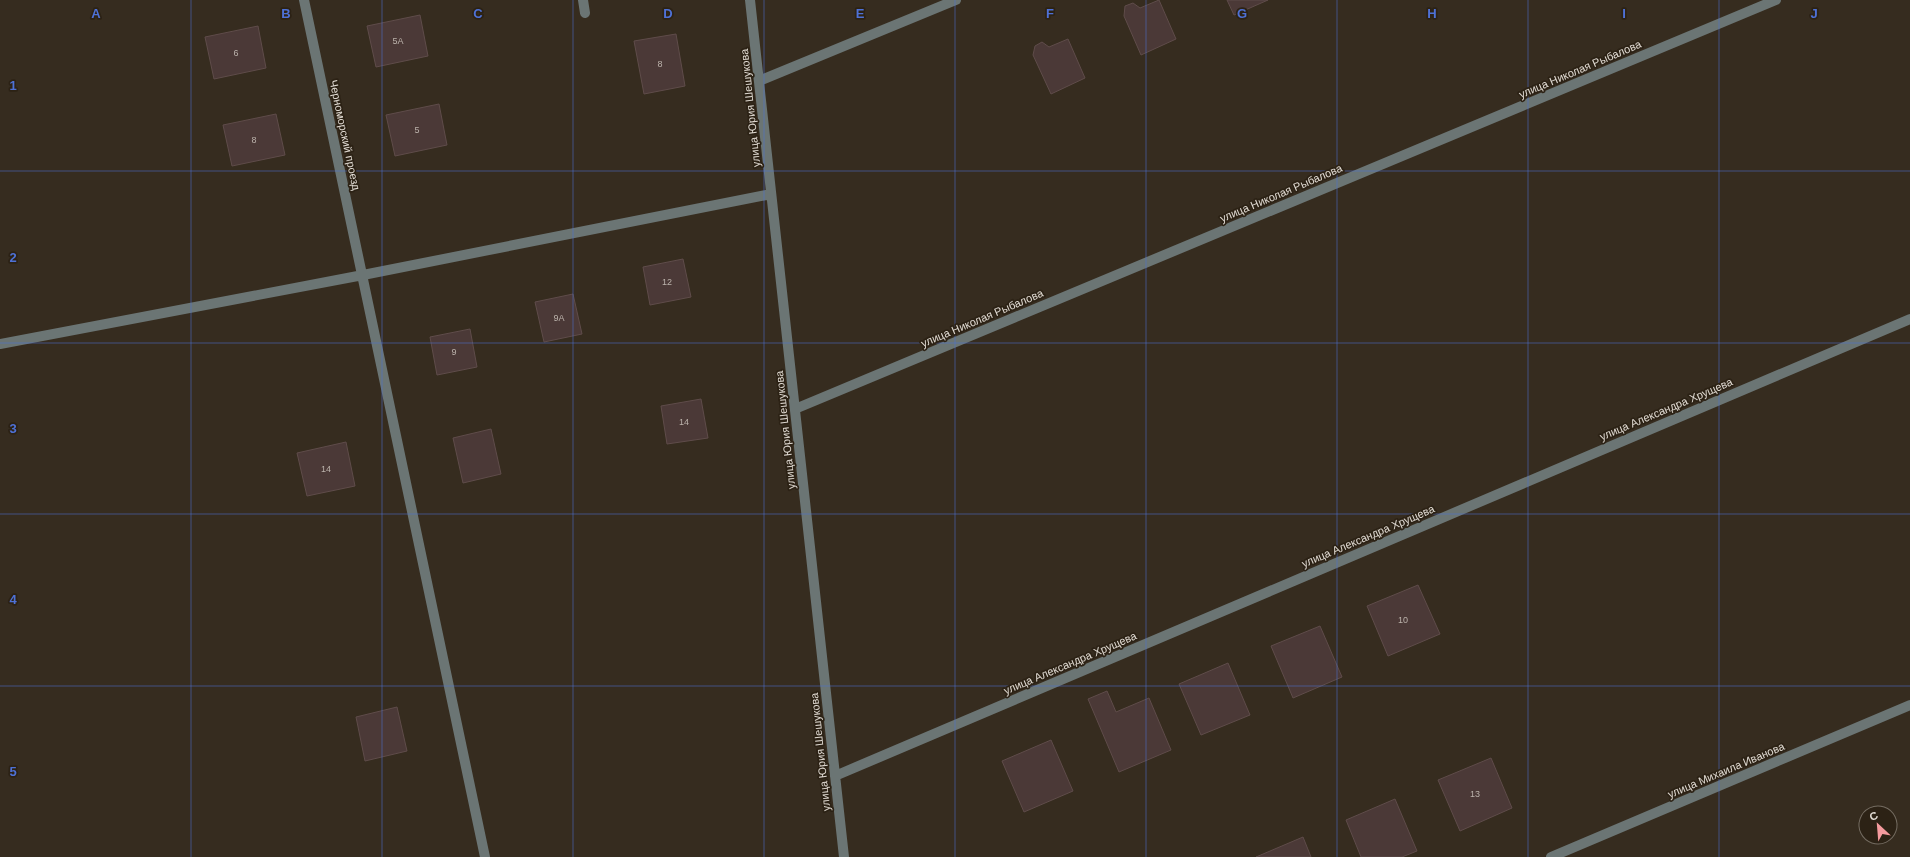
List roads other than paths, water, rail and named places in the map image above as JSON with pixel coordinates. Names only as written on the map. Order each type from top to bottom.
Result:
[{"type":"street","name":"Черноморский проезд","points":[[304,0],[485,857]]},
{"type":"street","points":[[583,0],[585,13]]},
{"type":"street","name":"улица Юрия Шешукова","points":[[750,0],[844,857]]},
{"type":"street","points":[[759,81],[956,0]]},
{"type":"street","name":"улица Николая Рыбалова","points":[[795,409],[1776,0]]},
{"type":"street","points":[[0,344],[363,275],[771,194]]},
{"type":"street","name":"улица Александра Хрущева","points":[[835,776],[1910,319]]},
{"type":"street","name":"улица Михаила Иванова","points":[[1551,857],[1910,705]]}]
